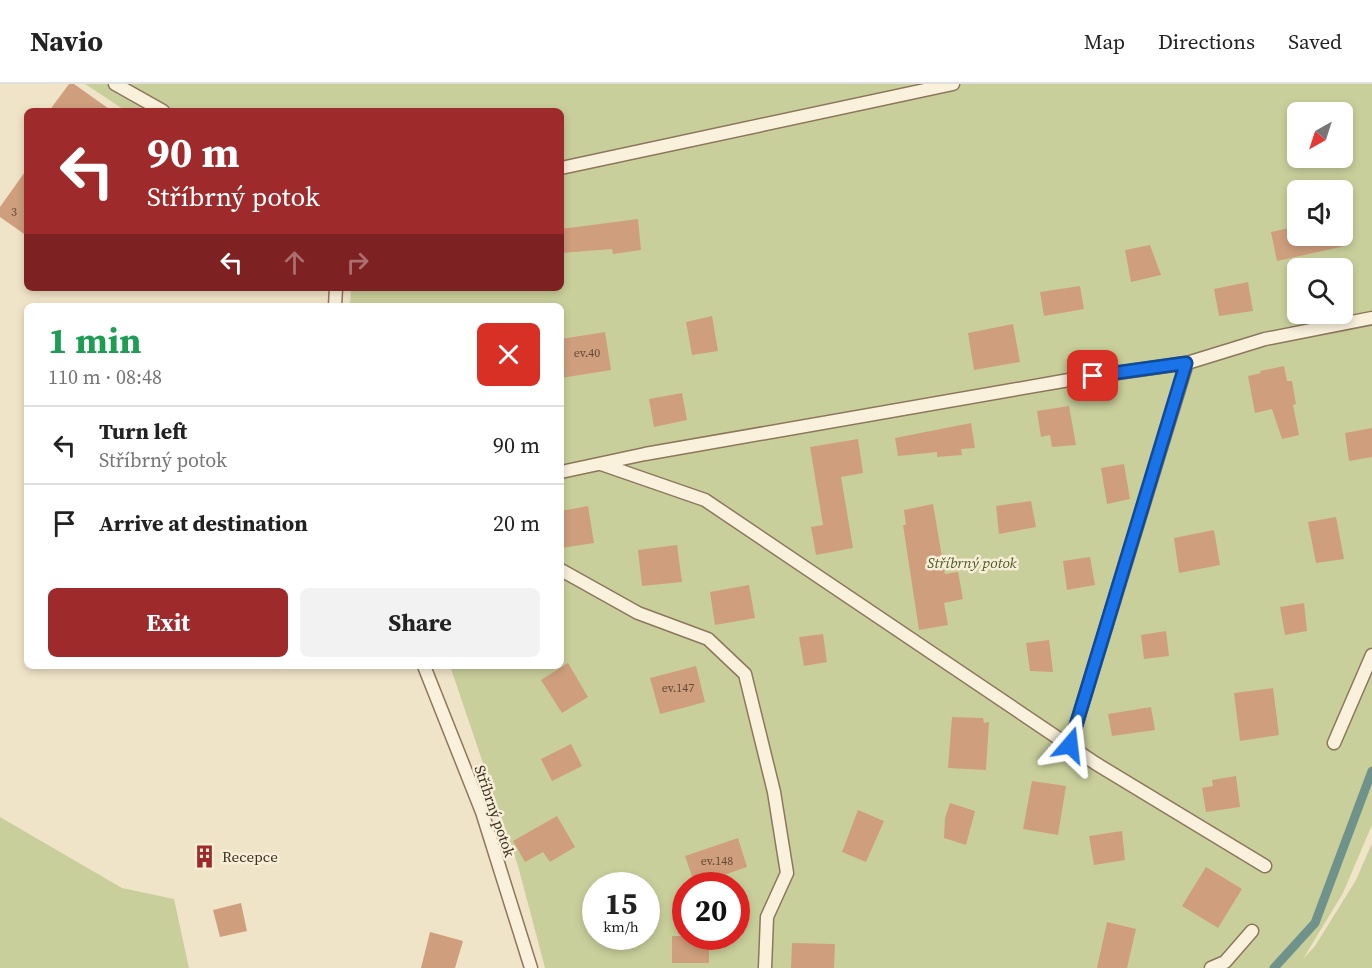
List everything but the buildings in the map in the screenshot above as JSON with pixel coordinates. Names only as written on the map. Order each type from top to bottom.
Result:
[{"type":"lane","points":[[115,84],[158,108]]},
{"type":"lane","points":[[564,167],[953,84]]},
{"type":"lane","points":[[564,471],[1070,380],[1186,363],[1265,339],[1372,318]]},
{"type":"lane","points":[[1070,745],[1186,363]]},
{"type":"lane","points":[[599,464],[705,500],[1095,763],[1264,866]]},
{"type":"lane","points":[[564,572],[638,612],[708,639],[745,675],[774,792],[787,873],[767,917],[765,968]]},
{"type":"lane","points":[[1335,743],[1372,655]]},
{"type":"lane","name":"Stříbrný potok","points":[[425,669],[482,812],[531,968]]},
{"type":"lane","points":[[1211,968],[1225,962],[1252,931]]},
{"type":"green space","name":"Stříbrný potok","points":[[85,84],[1372,84],[1372,825],[1343,893],[1303,959],[1315,946],[1356,880],[1372,843],[1372,968],[545,968],[518,866],[451,669],[564,669],[564,303],[350,303],[351,291],[564,291],[564,108],[121,108]]},
{"type":"green space","points":[[0,817],[122,888],[174,899],[189,968],[0,968]]},
{"type":"waterway","name":"Stříbrný potok","points":[[1274,968],[1315,923],[1372,771]]},
{"type":"place","name":"Recepce","points":[[204,856]]},
{"type":"route","points":[[1070,745],[1186,363],[1093,376]]}]
